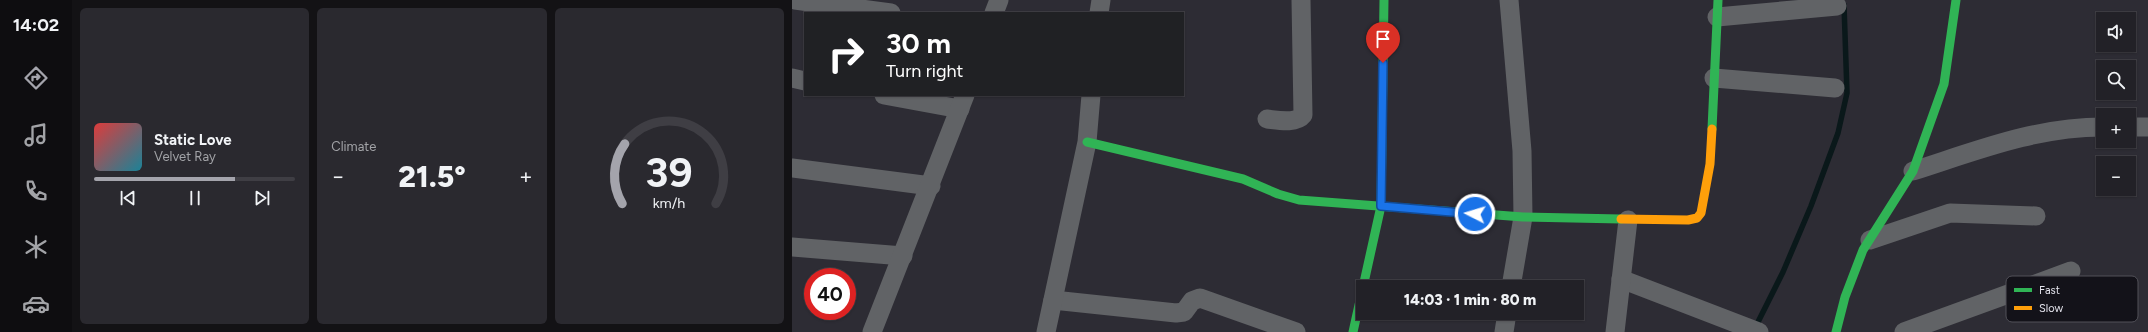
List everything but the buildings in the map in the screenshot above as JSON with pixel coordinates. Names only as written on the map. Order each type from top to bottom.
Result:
[{"type":"street","points":[[795,0],[884,12]]},
{"type":"street","points":[[994,12],[999,0]]},
{"type":"street","points":[[1099,12],[1101,0]]},
{"type":"street","points":[[1267,120],[1292,120],[1303,116],[1301,0]]},
{"type":"street","points":[[1353,332],[1381,206],[1384,0]]},
{"type":"street","points":[[1509,0],[1522,144],[1523,217],[1512,280]]},
{"type":"street","points":[[1836,332],[1845,297],[1863,250],[1912,171],[1944,84],[1956,0]]},
{"type":"street","points":[[1087,142],[1243,179],[1288,197],[1523,217],[1688,220],[1697,218],[1701,213],[1710,164],[1718,9],[1837,6]]},
{"type":"street","points":[[792,78],[804,80]]},
{"type":"street","points":[[1714,78],[1835,88]]},
{"type":"street","points":[[872,332],[963,102],[895,96]]},
{"type":"street","points":[[1046,332],[1087,142],[1091,96]]},
{"type":"street","points":[[1912,171],[2039,132],[2075,127],[2096,127]]},
{"type":"street","points":[[2136,127],[2148,127]]},
{"type":"street","points":[[792,168],[931,186]]},
{"type":"street","points":[[1870,240],[1950,213],[2036,216]]},
{"type":"street","points":[[1615,332],[1628,220]]},
{"type":"street","points":[[792,247],[903,256]]},
{"type":"street","points":[[2057,276],[2071,271]]},
{"type":"street","points":[[1621,279],[1754,330]]},
{"type":"street","points":[[1904,332],[2006,295]]},
{"type":"street","points":[[1053,300],[1176,313],[1184,312],[1192,301],[1200,298],[1296,332]]},
{"type":"street","points":[[1504,332],[1506,320]]},
{"type":"waterway","points":[[1755,328],[1783,272],[1811,206],[1838,133],[1847,93],[1844,5]]},
{"type":"traffic: fast","points":[[1353,332],[1381,206],[1384,0]]},
{"type":"traffic: fast","points":[[1712,129],[1718,0]]},
{"type":"traffic: fast","points":[[1836,332],[1845,297],[1863,250],[1913,171],[1944,84],[1956,0]]},
{"type":"traffic: fast","points":[[1087,142],[1243,179],[1278,194],[1299,200],[1523,217],[1621,219]]},
{"type":"traffic: slow","points":[[1621,219],[1688,220],[1697,218],[1701,213],[1710,164],[1712,129]]},
{"type":"route","points":[[1383,63],[1381,206],[1475,214]]}]
